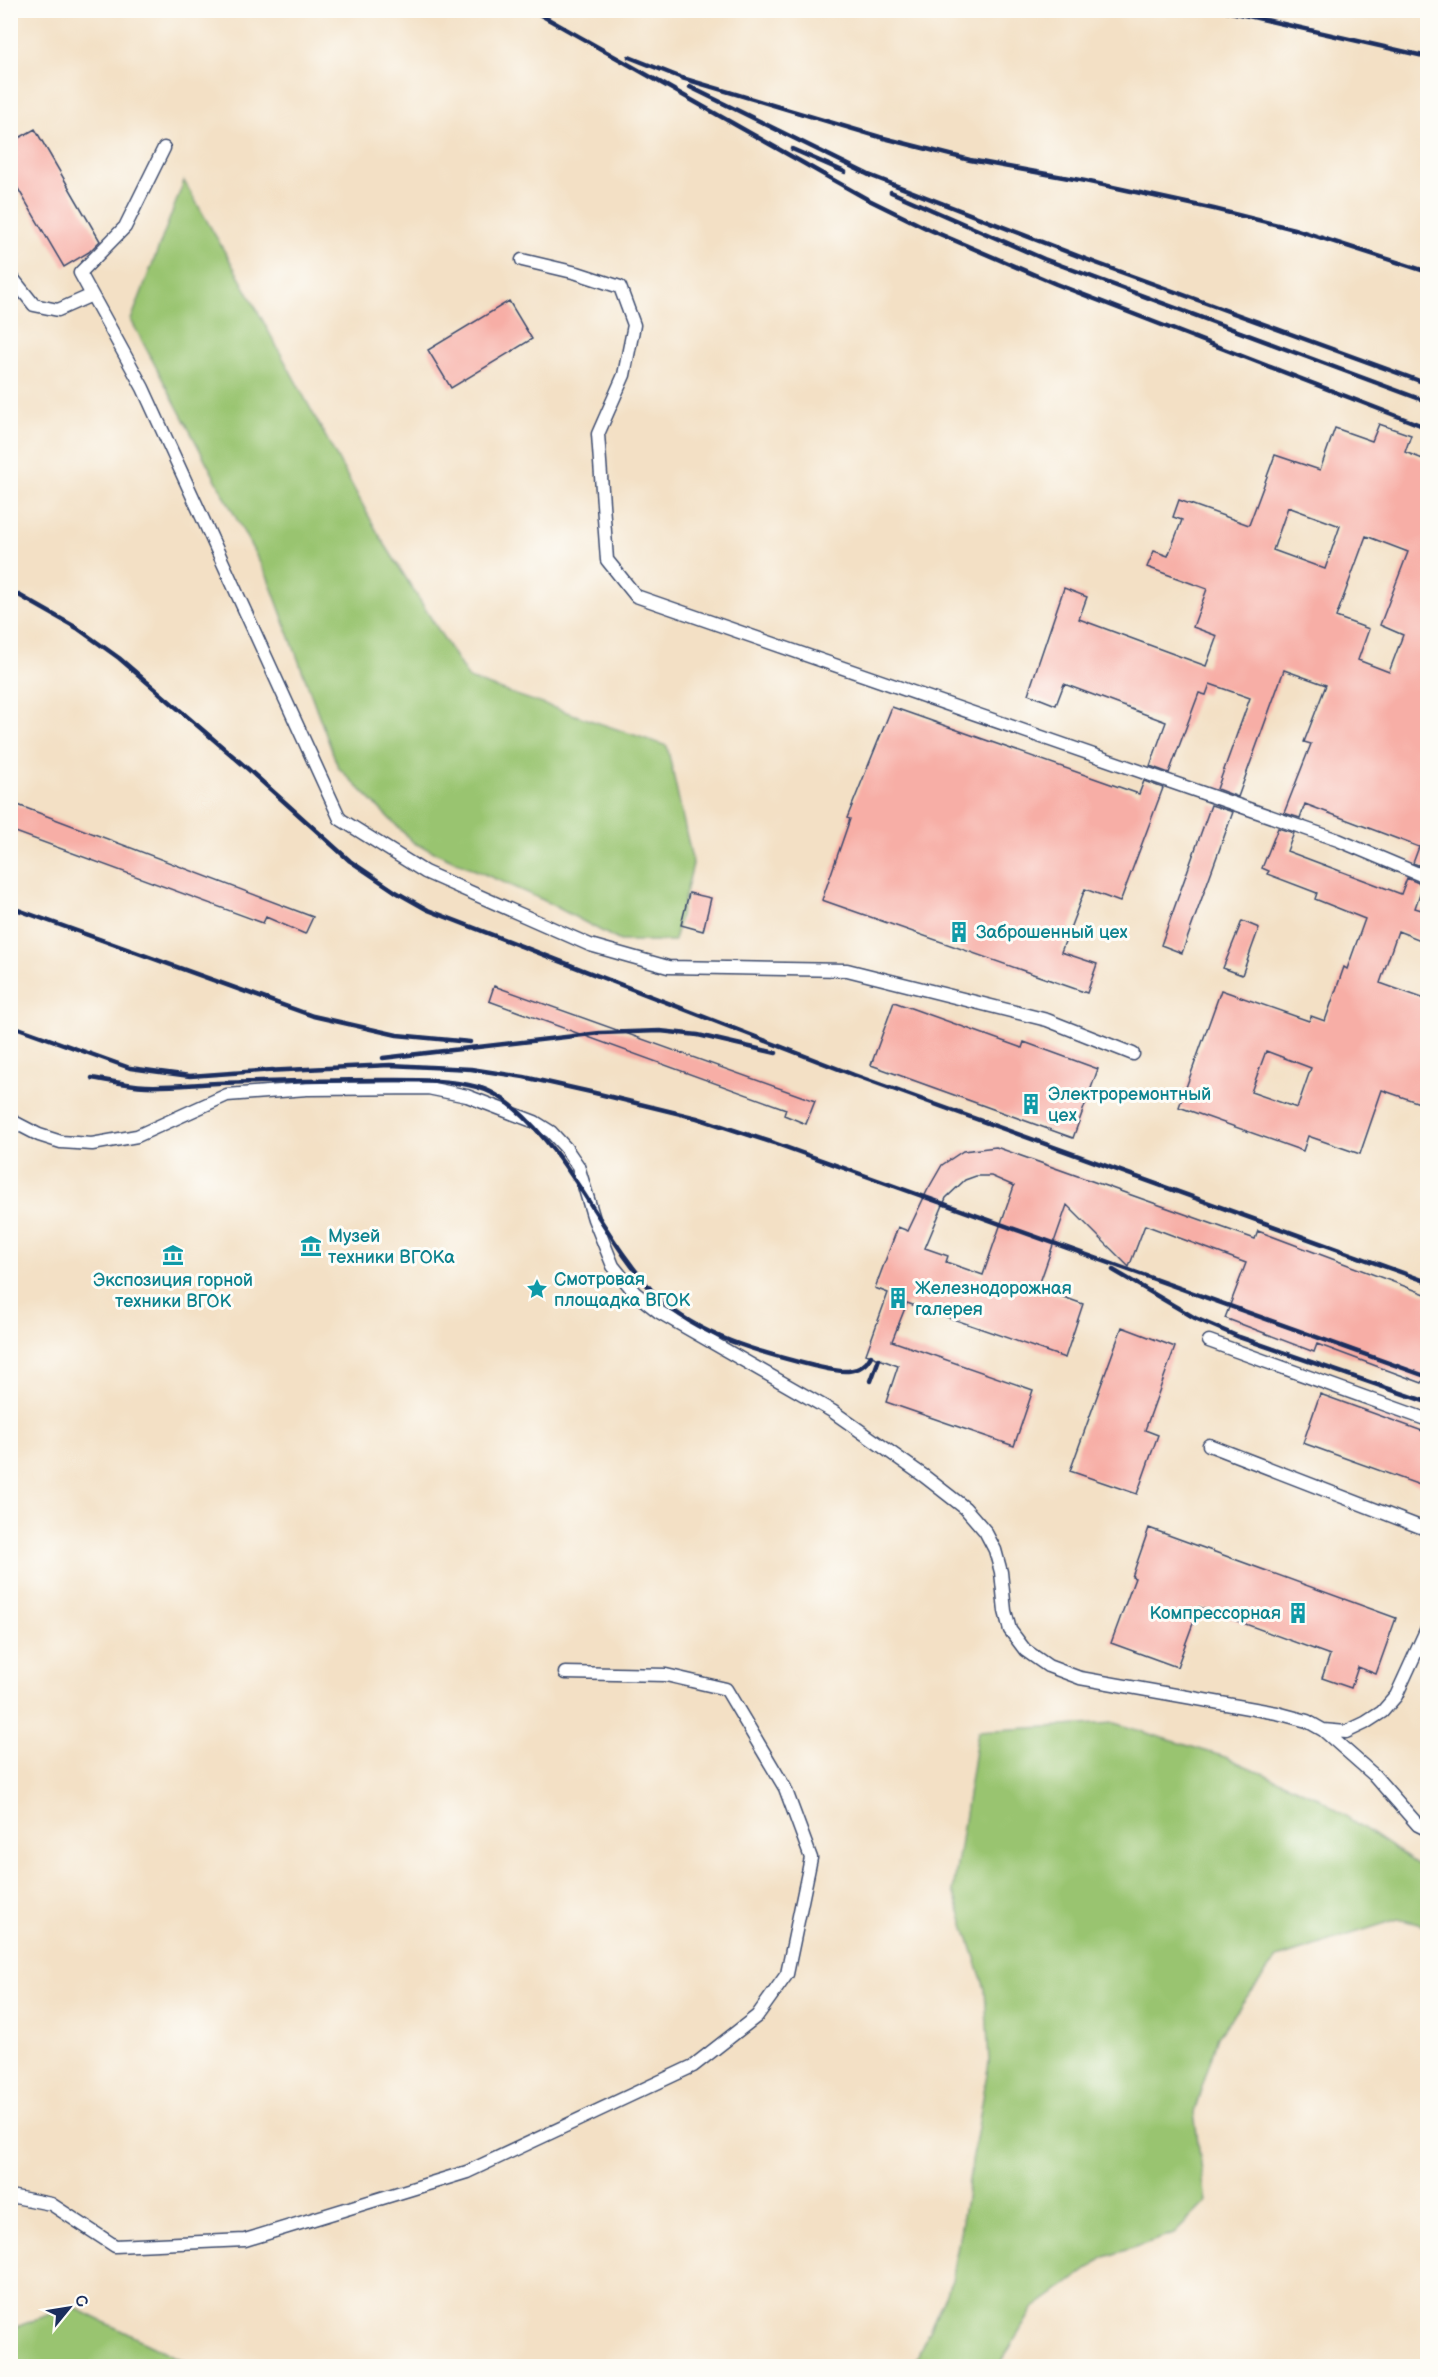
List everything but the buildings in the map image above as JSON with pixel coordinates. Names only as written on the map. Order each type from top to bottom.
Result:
[{"type":"lane","points":[[164,148],[124,227],[80,273],[142,388],[340,819],[426,872],[590,945],[669,967],[847,970],[1047,1020],[1133,1054]]},
{"type":"lane","points":[[522,260],[577,273],[620,287],[634,325],[624,375],[598,434],[607,560],[636,596],[1338,840],[1428,878]]},
{"type":"lane","points":[[10,275],[34,305],[58,310],[92,295]]},
{"type":"lane","points":[[10,1120],[39,1135],[62,1142],[92,1144],[136,1136],[227,1095],[307,1089],[428,1088],[466,1096],[536,1122],[551,1132],[578,1166],[594,1219],[613,1266],[635,1293],[658,1312],[832,1411],[965,1508],[986,1531],[995,1550],[1010,1630],[1025,1650],[1048,1665],[1080,1678],[1277,1713],[1307,1721],[1323,1730],[1374,1775],[1418,1825],[1428,1830]]},
{"type":"lane","points":[[1209,1341],[1428,1420]]},
{"type":"lane","points":[[1209,1445],[1428,1530]]},
{"type":"lane","points":[[1323,1730],[1346,1732],[1382,1712],[1396,1696],[1428,1626]]},
{"type":"lane","points":[[10,2196],[51,2204],[115,2246],[245,2240],[467,2172],[693,2066],[757,2016],[787,1974],[811,1858],[785,1788],[726,1689],[666,1675],[565,1673]]},
{"type":"green space","points":[[184,181],[237,273],[379,535],[469,679],[667,746],[693,864],[674,941],[620,941],[543,900],[414,843],[338,767],[268,578],[131,320]]},
{"type":"green space","points":[[1114,1723],[1225,1757],[1317,1797],[1427,1871],[1427,1926],[1398,1919],[1277,1958],[1218,2036],[1194,2112],[1206,2202],[1174,2234],[1105,2257],[1033,2309],[999,2366],[913,2366],[952,2280],[989,2062],[985,1989],[953,1891],[978,1731]]},
{"type":"green space","points":[[71,2306],[194,2366],[11,2366],[11,2329]]},
{"type":"railway","points":[[532,10],[867,199],[928,229],[1056,284],[1428,428]]},
{"type":"railway","points":[[1222,10],[1428,57]]},
{"type":"railway","points":[[629,57],[682,78],[880,137],[970,160],[1085,181],[1214,209],[1294,229],[1428,272]]},
{"type":"railway","points":[[690,87],[869,175],[1096,263],[1428,384]]},
{"type":"railway","points":[[792,149],[845,172]]},
{"type":"railway","points":[[891,192],[1044,259],[1428,402]]},
{"type":"railway","points":[[10,590],[77,628],[119,658],[350,861],[428,910],[854,1075],[1428,1282]]},
{"type":"railway","points":[[10,907],[313,1016],[397,1035],[470,1042]]},
{"type":"railway","points":[[10,1025],[130,1068],[190,1076],[273,1070]]},
{"type":"railway","points":[[383,1058],[600,1033],[660,1031],[698,1035],[776,1053]]},
{"type":"railway","points":[[265,1071],[390,1065],[471,1069],[524,1077],[697,1118],[774,1143],[1428,1377]]},
{"type":"railway","points":[[92,1078],[146,1086],[341,1080],[430,1080],[482,1088],[508,1103],[554,1150],[620,1250],[658,1297],[674,1311],[711,1333],[731,1341],[814,1366],[837,1371],[853,1370],[860,1368],[871,1356]]},
{"type":"railway","points":[[1113,1270],[1195,1318],[1239,1337],[1424,1401]]},
{"type":"railway","points":[[871,1381],[879,1359]]},
{"type":"place","name":"Заброшенный цех","points":[[959,932]]},
{"type":"place","name":"Электроремонтный цех","points":[[1031,1104]]},
{"type":"place","name":"Музей техники ВГОКа","points":[[311,1246]]},
{"type":"place","name":"Экспозиция горной техники ВГОК","points":[[173,1255]]},
{"type":"place","name":"Смотровая площадка ВГОК","points":[[537,1289]]},
{"type":"place","name":"Железнодорожная галерея","points":[[898,1298]]},
{"type":"place","name":"Компрессорная","points":[[1298,1613]]}]
